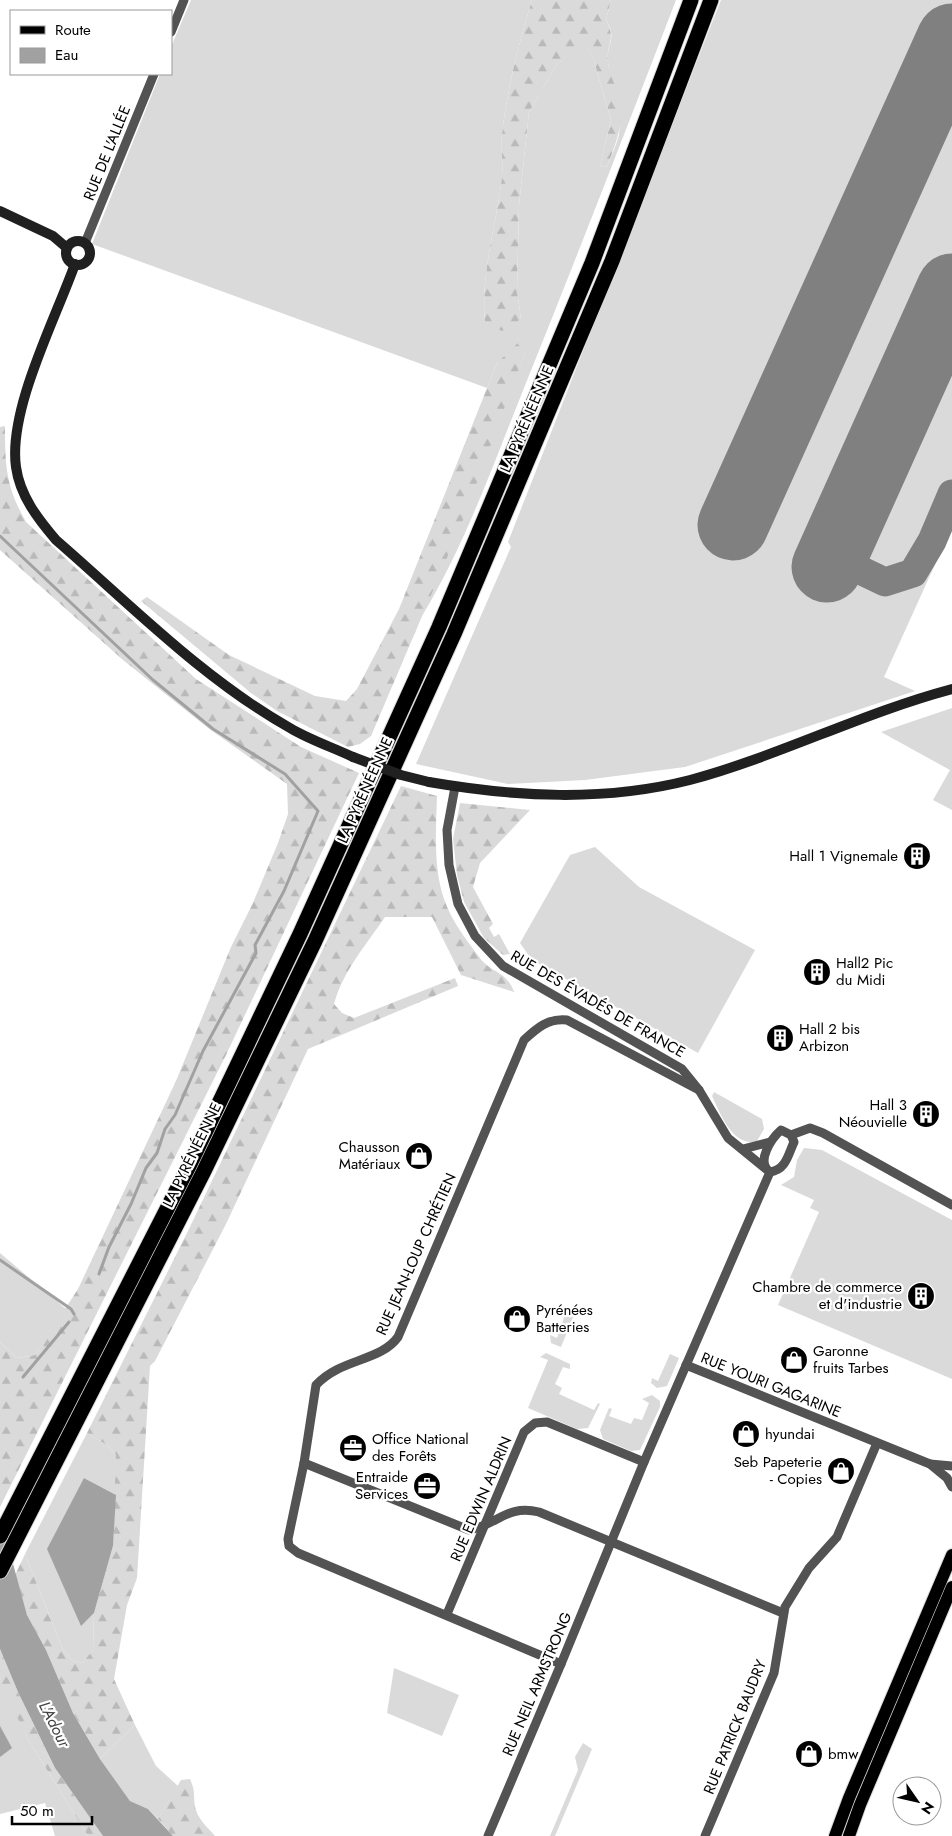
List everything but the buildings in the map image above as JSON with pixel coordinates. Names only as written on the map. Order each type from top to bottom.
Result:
[{"type":"highway","name":"LA PYRÉNÉENNE","points":[[0,1536],[190,1164],[296,943],[439,627],[592,263],[691,0]]},
{"type":"highway","name":"LA PYRÉNÉENNE","points":[[0,1571],[204,1171],[311,950],[454,634],[612,262],[711,0]]},
{"type":"main road","points":[[835,1836],[849,1798],[952,1555]]},
{"type":"main road","points":[[849,1836],[860,1805],[952,1587]]},
{"type":"street","points":[[172,30],[184,0]]},
{"type":"street","name":"RUE DE L'ALLÉE","points":[[85,243],[154,75]]},
{"type":"street","points":[[0,211],[54,236],[67,248]]},
{"type":"street","points":[[73,242],[85,243],[90,252],[88,259],[82,264],[75,264],[67,256],[67,248],[73,242]]},
{"type":"street","points":[[75,264],[26,391],[19,417],[15,444],[16,468],[23,492],[36,516],[56,540],[200,666],[245,700],[291,729],[402,775],[455,787],[516,794],[555,796],[619,792],[671,784],[727,769],[908,702],[952,690]]},
{"type":"street","name":"RUE DES ÉVADÉS DE FRANCE","points":[[455,787],[447,830],[448,865],[458,904],[475,936],[503,966],[659,1054],[682,1069],[699,1090],[728,1138],[768,1170]]},
{"type":"street","name":"RUE JEAN-LOUP CHRÉTIEN","points":[[447,1614],[298,1553],[289,1546],[288,1539],[304,1463],[316,1385],[337,1368],[392,1346],[398,1337],[524,1040],[536,1028],[550,1021],[567,1020],[699,1090]]},
{"type":"street","points":[[791,1135],[810,1128],[823,1133],[952,1205]]},
{"type":"street","points":[[781,1130],[791,1135],[794,1142],[782,1168],[778,1171],[768,1170],[764,1162],[770,1142],[781,1130]]},
{"type":"street","points":[[744,1149],[770,1142]]},
{"type":"street","name":"RUE YOURI GAGARINE","points":[[768,1170],[686,1365],[930,1464],[952,1466]]},
{"type":"street","name":"RUE NEIL ARMSTRONG","points":[[488,1836],[562,1664],[611,1541],[686,1365]]},
{"type":"street","name":"RUE EDWIN ALDRIN","points":[[447,1614],[524,1432],[535,1423],[547,1422],[644,1462]]},
{"type":"street","name":"RUE PATRICK BAUDRY","points":[[705,1836],[774,1673],[782,1635],[783,1613],[809,1568],[837,1537],[877,1443]]},
{"type":"street","points":[[304,1463],[454,1526],[468,1530],[486,1525],[502,1515],[517,1509],[528,1509],[611,1541],[783,1613]]},
{"type":"street","name":"RUE YOURI GAGARINE","points":[[930,1464],[947,1478],[952,1487]]},
{"type":"street","points":[[447,1614],[562,1664]]},
{"type":"green space","points":[[191,0],[532,0],[514,66],[504,117],[502,176],[487,267],[484,304],[485,323],[521,319],[517,291],[519,205],[529,112],[557,64],[585,43],[594,61],[611,120],[600,166],[607,167],[619,134],[619,116],[608,61],[611,32],[606,20],[611,0],[676,0],[582,243],[477,504],[452,561],[422,616],[525,352],[497,363],[487,388],[92,244],[160,75],[172,75],[172,45]]},
{"type":"green space","points":[[532,0],[611,0],[606,20],[611,32],[608,61],[620,100],[621,122],[607,167],[600,166],[611,120],[594,61],[585,44],[557,64],[529,112],[519,205],[517,291],[521,319],[502,331],[485,323],[485,286],[500,194],[502,134],[507,100],[518,49]]},
{"type":"green space","points":[[721,0],[952,0],[952,527],[884,677],[915,691],[685,767],[585,780],[508,784],[416,764],[511,547],[508,542]]},
{"type":"green space","points":[[519,342],[525,352],[463,520],[371,736],[360,744],[348,747],[277,711],[251,693],[141,601],[147,597],[229,655],[315,696],[346,701],[357,689],[399,609],[497,363]]},
{"type":"green space","points":[[5,426],[5,453],[8,476],[14,498],[26,522],[196,679],[301,747],[359,773],[226,1055],[0,1507],[0,1342],[17,1358],[35,1355],[78,1289],[176,1081],[231,947],[253,903],[288,814],[287,784],[208,728],[123,660],[0,550],[0,427]]},
{"type":"green space","points":[[952,708],[952,810],[933,800],[950,770],[881,732]]},
{"type":"green space","points":[[401,786],[437,796],[438,874],[447,907],[460,930],[480,958],[507,980],[514,992],[461,975],[432,917],[385,917],[343,980],[334,1004],[342,1013],[354,1018],[455,978],[458,986],[308,1049],[226,1224],[155,1361],[150,1366],[137,1578],[127,1605],[114,1679],[135,1725],[100,1759],[73,1713],[46,1650],[27,1615],[15,1575],[25,1554],[63,1650],[73,1661],[82,1663],[93,1650],[94,1613],[113,1546],[116,1455],[107,1445],[87,1433],[187,1233]]},
{"type":"green space","points":[[460,803],[530,810],[480,863],[473,887],[493,924],[489,928],[494,937],[499,934],[510,954],[503,955],[484,938],[464,902],[457,875],[453,839]]},
{"type":"green space","points":[[595,847],[639,887],[755,950],[698,1053],[532,960],[520,943],[570,855]]},
{"type":"green space","points":[[714,1092],[762,1119],[764,1129],[757,1141],[749,1142],[741,1139],[728,1128],[712,1096]]},
{"type":"green space","points":[[804,1148],[822,1150],[952,1220],[952,1379],[778,1305],[819,1212],[810,1208],[814,1200],[781,1185],[794,1177],[797,1160]]},
{"type":"green space","points":[[0,1253],[66,1309],[35,1355],[17,1358],[0,1342]]},
{"type":"green space","points":[[567,1309],[575,1312],[561,1347],[551,1343],[550,1335],[557,1338]]},
{"type":"green space","points":[[546,1353],[570,1364],[570,1369],[563,1367],[555,1384],[562,1388],[559,1394],[594,1410],[598,1403],[600,1404],[588,1428],[577,1429],[528,1408],[548,1360],[540,1357]]},
{"type":"green space","points":[[670,1354],[679,1358],[667,1386],[657,1388],[651,1383],[652,1378],[658,1381]]},
{"type":"green space","points":[[652,1395],[660,1401],[660,1407],[640,1450],[631,1451],[603,1439],[600,1430],[609,1408],[612,1409],[609,1416],[631,1424],[634,1418],[642,1420],[649,1403],[642,1399]]},
{"type":"green space","points":[[87,1433],[107,1445],[116,1455],[116,1495],[84,1478],[81,1625],[94,1613],[93,1650],[82,1663],[73,1661],[63,1650],[25,1554]]},
{"type":"green space","points":[[0,1649],[18,1692],[55,1768],[103,1836],[88,1836],[29,1741],[0,1678]]},
{"type":"green space","points":[[394,1668],[459,1695],[442,1736],[387,1713]]},
{"type":"green space","points":[[0,1678],[29,1741],[88,1836],[55,1836],[45,1803],[0,1814]]},
{"type":"green space","points":[[135,1725],[156,1766],[178,1786],[158,1819],[148,1809],[130,1801],[100,1759]]},
{"type":"green space","points":[[583,1743],[592,1749],[555,1836],[550,1836],[578,1770],[575,1757]]},
{"type":"green space","points":[[190,1779],[194,1790],[196,1810],[215,1836],[173,1836],[158,1819],[181,1780]]},
{"type":"water","points":[[84,1478],[116,1495],[113,1546],[94,1613],[81,1626],[47,1549]]},
{"type":"water","name":"L'Adour","points":[[0,1516],[27,1615],[46,1650],[73,1713],[100,1759],[130,1801],[148,1809],[173,1836],[103,1836],[55,1768],[18,1692],[0,1649]]},
{"type":"water","points":[[0,1726],[12,1748],[0,1757]]},
{"type":"waterway","points":[[0,536],[153,680],[213,729],[285,774],[318,811],[284,891],[255,945],[256,953],[203,1051],[175,1115],[165,1129],[157,1153],[146,1168],[131,1204],[109,1247],[99,1274]]},
{"type":"waterway","points":[[0,1260],[71,1309],[74,1314]]},
{"type":"waterway","points":[[23,1377],[69,1322]]},
{"type":"taxiway","points":[[839,560],[885,582],[913,573],[932,541],[952,494]]},
{"type":"runway","points":[[733,525],[952,39]]},
{"type":"runway","points":[[827,567],[952,289]]},
{"type":"place","name":"Hall 1 Vignemale","points":[[917,856]]},
{"type":"place","name":"Hall2 Pic du Midi","points":[[817,972]]},
{"type":"place","name":"Hall 2 bis Arbizon","points":[[780,1038]]},
{"type":"place","name":"Hall 3 Néouvielle","points":[[926,1114]]},
{"type":"place","name":"Chausson Matériaux","points":[[419,1156]]},
{"type":"place","name":"Chambre de commerce et d'industrie","points":[[921,1296]]},
{"type":"place","name":"Pyrénées Batteries","points":[[517,1319]]},
{"type":"place","name":"Garonne fruits Tarbes","points":[[794,1360]]},
{"type":"place","name":"hyundai","points":[[746,1434]]},
{"type":"place","name":"Office National des Forêts","points":[[353,1448]]},
{"type":"place","name":"Seb Papeterie - Copies","points":[[841,1471]]},
{"type":"place","name":"Entraide Services","points":[[427,1486]]},
{"type":"place","name":"bmw","points":[[809,1754]]}]
